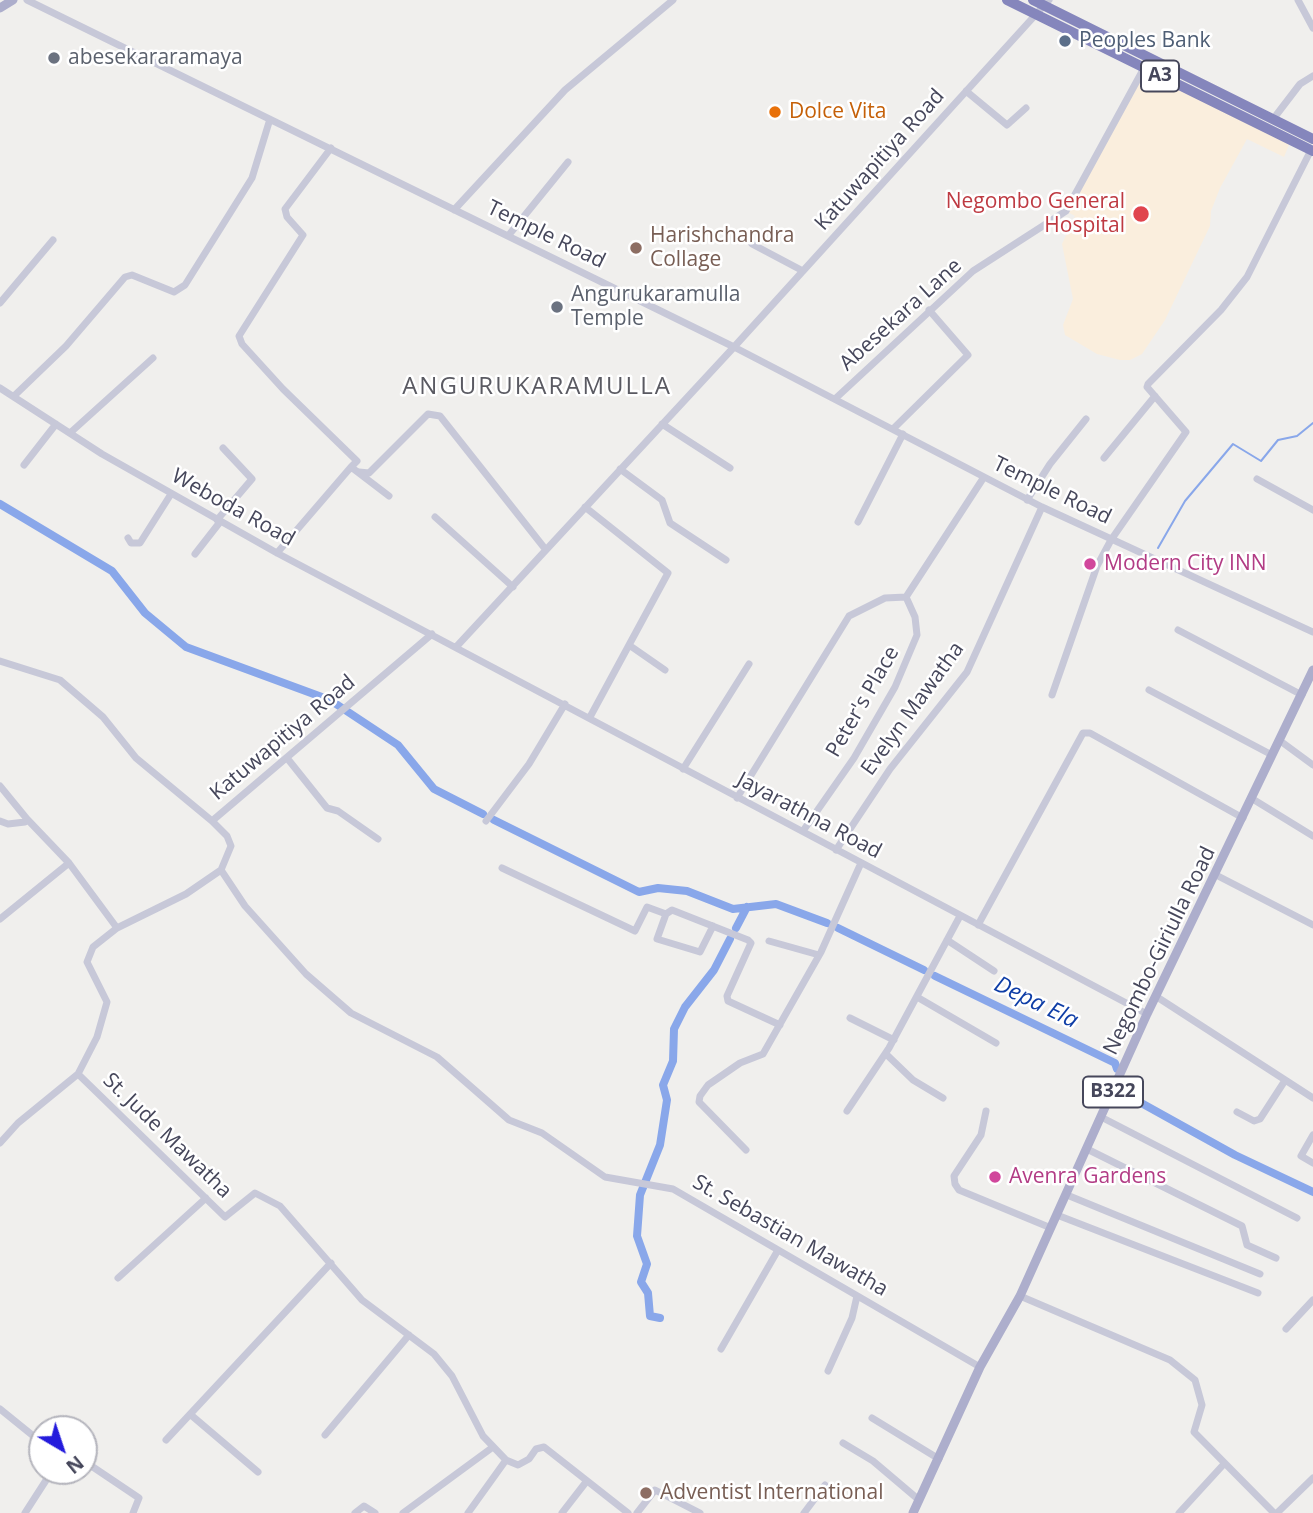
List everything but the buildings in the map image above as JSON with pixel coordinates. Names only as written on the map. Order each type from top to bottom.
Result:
[{"type":"highway","name":"A3","points":[[1007,0],[1312,147]]},
{"type":"highway","name":"A3","points":[[1042,2],[1274,118],[1312,147]]},
{"type":"main road","points":[[0,8],[13,0]]},
{"type":"main road","name":"Negombo-Giriulla Road","points":[[913,1513],[980,1367],[1020,1296],[1147,1014],[1313,670]]},
{"type":"street","name":"Temple Road","points":[[27,0],[734,347],[1027,500],[1313,632]]},
{"type":"street","points":[[454,210],[565,90],[673,0]]},
{"type":"street","points":[[1298,0],[1313,28]]},
{"type":"street","name":"Katuwapitiya Road","points":[[457,646],[734,347],[1035,15],[1042,2]]},
{"type":"street","name":"Abesekara Lane","points":[[836,398],[973,271],[1066,211],[1144,68]]},
{"type":"street","points":[[1274,118],[1300,84],[1313,76]]},
{"type":"street","points":[[966,91],[1007,125],[1026,108]]},
{"type":"street","points":[[15,397],[66,346],[125,277],[132,275],[174,292],[185,285],[253,178],[270,118]]},
{"type":"street","points":[[1052,695],[1097,566],[1111,540],[1186,432],[1148,384],[1221,310],[1247,277],[1312,147]]},
{"type":"street","points":[[277,553],[354,469],[357,461],[283,389],[242,344],[239,336],[303,235],[287,217],[285,209],[331,148]]},
{"type":"street","points":[[508,236],[568,162]]},
{"type":"street","points":[[0,303],[53,240]]},
{"type":"street","points":[[751,244],[803,271]]},
{"type":"street","points":[[893,429],[968,355],[929,310]]},
{"type":"street","points":[[70,433],[153,358]]},
{"type":"street","name":"Weboda Road","points":[[0,388],[218,521],[457,646]]},
{"type":"street","points":[[1104,458],[1155,396]]},
{"type":"street","points":[[354,469],[369,473],[428,414],[440,416],[546,550]]},
{"type":"street","points":[[1027,500],[1050,464],[1086,419]]},
{"type":"street","points":[[24,466],[56,424]]},
{"type":"street","points":[[662,424],[730,468]]},
{"type":"street","points":[[858,522],[903,434]]},
{"type":"street","points":[[195,554],[252,479],[223,449]]},
{"type":"street","points":[[354,469],[389,496]]},
{"type":"street","points":[[620,469],[662,499],[670,523],[726,560]]},
{"type":"street","points":[[737,798],[849,616],[885,598],[906,597],[984,477]]},
{"type":"street","points":[[1257,478],[1313,510]]},
{"type":"street","points":[[128,538],[131,543],[140,543],[171,494]]},
{"type":"street","points":[[585,507],[668,573],[590,717]]},
{"type":"street","name":"Evelyn Mawatha","points":[[836,850],[890,769],[967,672],[1042,507]]},
{"type":"street","points":[[435,517],[513,587]]},
{"type":"street","name":"Peter's Place","points":[[803,831],[854,758],[914,648],[917,635],[915,617],[906,597]]},
{"type":"street","points":[[1178,630],[1301,695]]},
{"type":"street","name":"Katuwapitiya Road","points":[[221,870],[231,846],[212,821],[432,634]]},
{"type":"street","name":"Jayarathna Road","points":[[457,646],[737,798],[1147,1014]]},
{"type":"street","points":[[629,646],[665,670]]},
{"type":"street","points":[[0,661],[60,680],[103,717],[136,758],[212,821]]},
{"type":"street","points":[[684,769],[749,664]]},
{"type":"street","points":[[1149,690],[1272,755]]},
{"type":"street","points":[[486,821],[529,764],[565,704]]},
{"type":"street","points":[[978,925],[1083,733],[1090,733],[1242,818]]},
{"type":"street","points":[[1279,740],[1313,765]]},
{"type":"street","points":[[287,758],[327,808],[338,811],[378,839]]},
{"type":"street","points":[[0,786],[69,863],[117,928]]},
{"type":"street","points":[[1251,798],[1313,835]]},
{"type":"street","points":[[0,821],[8,824],[25,822],[27,818]]},
{"type":"street","points":[[0,919],[69,863]]},
{"type":"street","points":[[746,1150],[699,1102],[700,1096],[709,1084],[740,1063],[764,1054],[819,955],[862,863]]},
{"type":"street","points":[[502,868],[635,931],[647,907],[666,914]]},
{"type":"street","points":[[0,1143],[18,1123],[78,1074],[97,1037],[107,1002],[87,962],[93,947],[117,928],[186,894],[221,870]]},
{"type":"street","name":"St. Sebastian Mawatha","points":[[221,870],[246,906],[306,974],[351,1013],[437,1057],[509,1120],[542,1133],[605,1177],[673,1189],[980,1367]]},
{"type":"street","points":[[1216,874],[1313,925]]},
{"type":"street","points":[[713,926],[700,952],[662,943],[657,939],[666,914],[672,910],[713,926],[751,943],[727,996],[728,1001],[780,1025]]},
{"type":"street","points":[[847,1111],[886,1054],[960,916]]},
{"type":"street","points":[[947,940],[994,971]]},
{"type":"street","points":[[769,941],[819,955]]},
{"type":"street","points":[[917,997],[996,1043]]},
{"type":"street","points":[[1157,997],[1284,1082],[1310,1096],[1313,1086]]},
{"type":"street","points":[[850,1018],[894,1040]]},
{"type":"street","points":[[886,1054],[913,1080],[943,1098]]},
{"type":"street","name":"St. Jude Mawatha","points":[[78,1074],[225,1217],[255,1193],[280,1206],[362,1300],[434,1354],[452,1376],[493,1447],[506,1460]]},
{"type":"street","points":[[1237,1112],[1254,1121],[1259,1119],[1284,1082]]},
{"type":"street","points":[[986,1111],[981,1135],[954,1176],[955,1184],[959,1190],[1051,1228]]},
{"type":"street","points":[[1101,1117],[1297,1218]]},
{"type":"street","points":[[1313,1135],[1301,1156],[1313,1163]]},
{"type":"street","points":[[1087,1149],[1242,1226],[1247,1245],[1276,1258]]},
{"type":"street","points":[[1067,1195],[1260,1274]]},
{"type":"street","points":[[118,1278],[206,1198]]},
{"type":"street","points":[[1057,1215],[1258,1293]]},
{"type":"street","points":[[721,1349],[778,1250]]},
{"type":"street","points":[[166,1440],[331,1263]]},
{"type":"street","points":[[828,1371],[852,1318],[857,1296]]},
{"type":"street","points":[[1020,1296],[1170,1360],[1195,1380],[1202,1405],[1194,1432],[1223,1465],[1275,1513],[1313,1478]]},
{"type":"street","points":[[1286,1329],[1313,1300]]},
{"type":"street","points":[[325,1435],[410,1335]]},
{"type":"street","points":[[0,1409],[28,1432]]},
{"type":"street","points":[[191,1415],[258,1472]]},
{"type":"street","points":[[872,1418],[939,1459]]},
{"type":"street","points":[[844,1443],[873,1461],[919,1500]]},
{"type":"street","points":[[403,1513],[493,1447]]},
{"type":"street","points":[[468,1513],[506,1460],[518,1465],[529,1459],[536,1449],[544,1447],[628,1513]]},
{"type":"street","points":[[1179,1513],[1223,1465]]},
{"type":"street","points":[[98,1470],[139,1498],[133,1513]]},
{"type":"street","points":[[562,1513],[586,1482]]},
{"type":"street","points":[[25,1513],[43,1485]]},
{"type":"street","points":[[804,1513],[825,1485]]},
{"type":"street","points":[[637,1513],[655,1490],[700,1513]]},
{"type":"street","points":[[355,1513],[364,1506],[375,1513]]},
{"type":"shaded area","name":"Negombo General Hospital","points":[[1144,68],[1291,140],[1284,157],[1247,139],[1220,188],[1211,211],[1210,226],[1165,320],[1142,354],[1130,360],[1120,360],[1097,354],[1065,335],[1063,325],[1073,299],[1062,244],[1075,216],[1066,211]]},
{"type":"waterway","points":[[1158,548],[1185,501],[1233,444],[1261,461],[1278,440],[1297,436],[1313,423]]},
{"type":"waterway","points":[[0,504],[112,571],[145,613],[186,647],[330,700],[398,745],[434,789],[483,814]]},
{"type":"waterway","points":[[494,820],[639,892],[658,888],[687,891],[733,909],[776,904],[827,923]]},
{"type":"waterway","points":[[736,928],[747,907]]},
{"type":"waterway","points":[[838,928],[924,970]]},
{"type":"waterway","points":[[660,1318],[650,1316],[648,1293],[641,1282],[647,1264],[637,1236],[640,1195],[660,1145],[667,1100],[663,1085],[673,1061],[674,1029],[685,1007],[714,970],[730,939]]},
{"type":"waterway","name":"Depa Ela","points":[[935,976],[1115,1063],[1117,1069]]},
{"type":"waterway","points":[[1122,1085],[1125,1094],[1235,1155],[1313,1192]]},
{"type":"place","name":"Peoples Bank","points":[[1065,41]]},
{"type":"place","name":"abesekararamaya","points":[[54,58]]},
{"type":"place","name":"Dolce Vita","points":[[775,112]]},
{"type":"place","name":"Negombo General Hospital","points":[[1141,214]]},
{"type":"place","name":"Harishchandra Collage","points":[[636,248]]},
{"type":"place","name":"Angurukaramulla Temple","points":[[557,307]]},
{"type":"place","name":"Modern City INN","points":[[1090,564]]},
{"type":"place","name":"Avenra Gardens","points":[[995,1177]]},
{"type":"place","name":"Adventist International","points":[[646,1493]]},
{"type":"district","name":"ANGURUKARAMULLA","points":[[537,387]]}]
